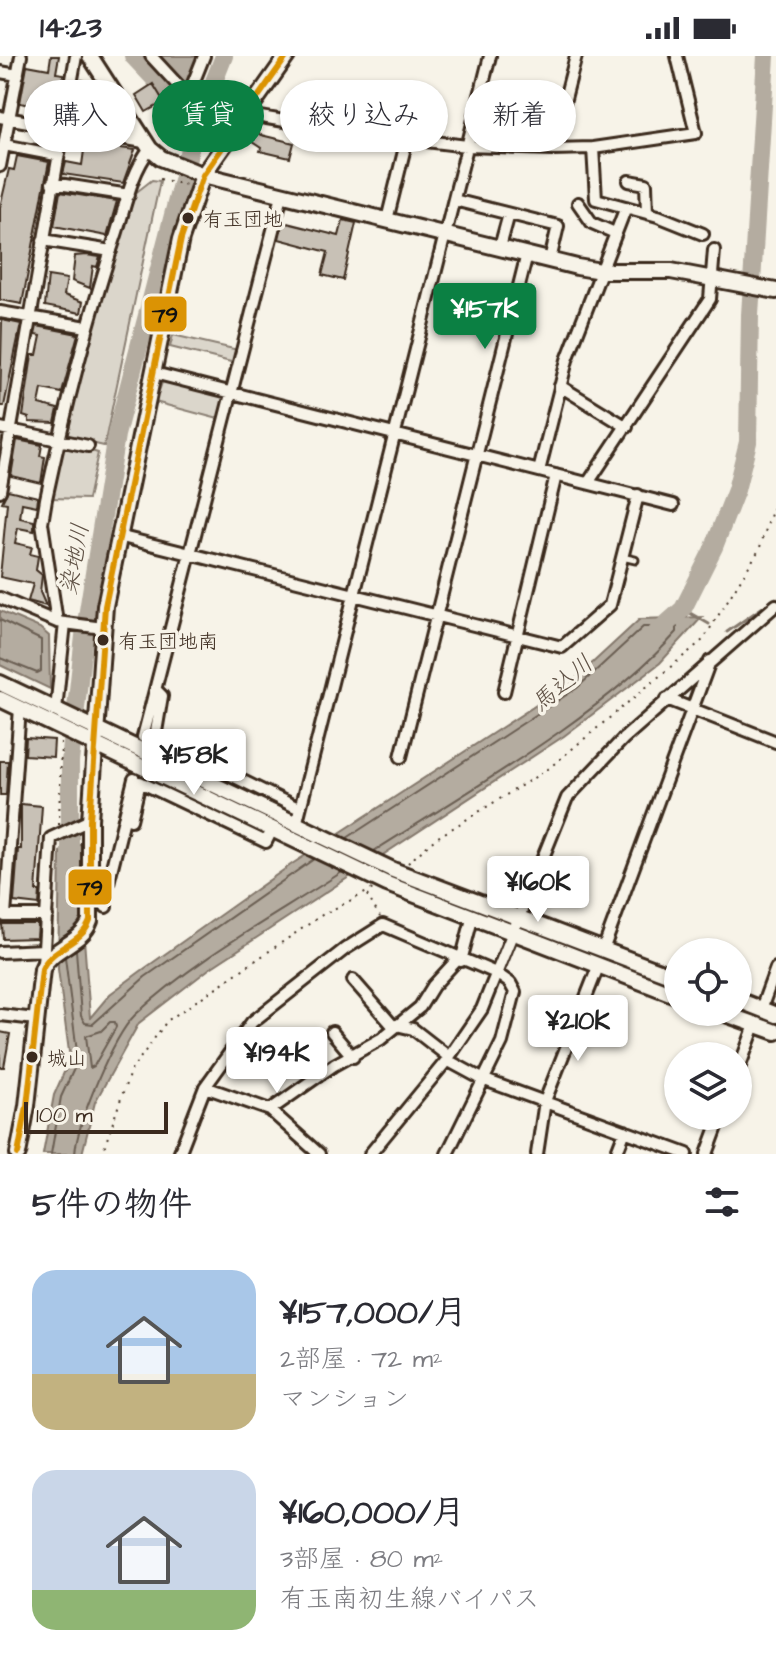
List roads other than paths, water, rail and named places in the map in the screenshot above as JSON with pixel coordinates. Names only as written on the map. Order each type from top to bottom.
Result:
[{"type":"street","points":[[0,166],[5,118],[21,56]]},
{"type":"street","points":[[71,80],[76,56]]},
{"type":"street","points":[[90,56],[147,146],[195,177],[601,271],[646,269],[776,291]]},
{"type":"street","points":[[151,56],[173,80]]},
{"type":"street","points":[[194,80],[204,56]]},
{"type":"street","points":[[264,91],[287,56]]},
{"type":"street","points":[[484,80],[490,56]]},
{"type":"street","points":[[570,80],[576,56]]},
{"type":"street","points":[[576,148],[696,133],[677,56]]},
{"type":"street","points":[[0,72],[18,75]]},
{"type":"street","points":[[136,144],[147,146]]},
{"type":"street","points":[[4,145],[56,155]]},
{"type":"street","points":[[59,712],[61,622],[42,523],[59,438],[87,327],[147,146]]},
{"type":"street","points":[[593,148],[593,196],[703,234]]},
{"type":"street","points":[[0,491],[5,429],[29,317],[57,152]]},
{"type":"street","points":[[0,952],[47,956],[85,932],[91,913],[92,744],[101,628],[195,177],[217,152]]},
{"type":"street","points":[[387,220],[404,152]]},
{"type":"street","points":[[299,832],[300,809],[466,152]]},
{"type":"street","points":[[629,181],[646,184],[647,213]]},
{"type":"street","points":[[52,183],[129,195]]},
{"type":"street","points":[[143,737],[282,195]]},
{"type":"street","points":[[454,200],[558,226],[550,260]]},
{"type":"street","points":[[578,203],[592,223],[615,233]]},
{"type":"street","points":[[539,471],[560,386],[626,207]]},
{"type":"street","points":[[500,247],[509,214]]},
{"type":"street","points":[[43,240],[111,251]]},
{"type":"street","points":[[588,483],[710,299],[714,250]]},
{"type":"street","points":[[401,757],[527,254]]},
{"type":"street","points":[[0,312],[87,327]]},
{"type":"street","points":[[154,373],[673,505]]},
{"type":"street","points":[[560,386],[627,427]]},
{"type":"street","points":[[5,429],[88,446]]},
{"type":"street","points":[[504,692],[556,475]]},
{"type":"street","points":[[122,537],[436,617],[564,646],[607,610],[638,495]]},
{"type":"street","points":[[0,598],[61,622],[101,628]]},
{"type":"street","points":[[370,1154],[448,1059],[482,1009],[567,798],[590,770],[711,659],[776,605]]},
{"type":"street","points":[[603,950],[711,659]]},
{"type":"street","points":[[0,683],[299,832],[391,874],[472,919],[664,991]]},
{"type":"street","points":[[156,690],[162,696],[155,738],[300,809]]},
{"type":"street","points":[[0,699],[61,734],[92,744],[272,830],[299,832]]},
{"type":"street","points":[[667,699],[776,742]]},
{"type":"street","points":[[20,708],[5,916],[47,916]]},
{"type":"street","points":[[106,907],[104,899],[134,779]]},
{"type":"street","points":[[124,818],[131,820],[140,782],[266,842],[272,830]]},
{"type":"street","points":[[18,1154],[47,956],[51,838],[90,820]]},
{"type":"street","points":[[391,874],[664,973]]},
{"type":"street","points":[[270,1110],[334,1065],[353,1057],[420,1007],[433,986],[459,960],[472,919]]},
{"type":"street","points":[[179,1154],[205,1087],[266,1010],[345,949],[383,925],[459,960],[496,973],[510,983],[515,1001],[502,1042],[447,1154]]},
{"type":"street","points":[[537,1154],[545,1101],[598,967]]},
{"type":"street","points":[[761,1009],[776,968]]},
{"type":"street","points":[[353,980],[395,1026],[416,1031],[448,1059],[482,1079],[687,1154]]},
{"type":"street","points":[[752,1005],[776,1015]]},
{"type":"street","points":[[0,1015],[36,1019]]},
{"type":"street","points":[[752,1024],[776,1032]]},
{"type":"street","points":[[749,1042],[755,1025]]},
{"type":"street","points":[[332,1032],[353,1057]]},
{"type":"street","points":[[205,1087],[270,1110],[319,1154]]},
{"type":"street","points":[[707,1154],[716,1130]]},
{"type":"street","points":[[616,1154],[625,1131]]},
{"type":"lane","points":[[622,557],[635,560]]},
{"type":"water","points":[[159,56],[199,56],[190,80],[183,80]]},
{"type":"water","points":[[0,611],[40,628],[49,636],[50,689],[0,665]]},
{"type":"water","points":[[702,617],[660,663],[564,736],[209,969],[139,1023],[95,1102],[82,1154],[43,1154],[54,1095],[70,1059],[58,969],[60,852],[82,843],[80,887],[90,1018],[110,994],[292,864],[573,681],[640,619]]},
{"type":"waterway","points":[[133,56],[156,80]]},
{"type":"waterway","name":"染地川","points":[[70,871],[70,762],[84,636],[116,435],[195,130],[224,56]]},
{"type":"waterway","name":"馬込川","points":[[657,632],[683,609],[714,547],[736,490],[748,442],[750,315],[766,56]]},
{"type":"waterway","points":[[727,632],[776,598]]},
{"type":"waterway","points":[[683,609],[709,624]]},
{"type":"place","name":"有玉団地","points":[[188,218]]},
{"type":"place","name":"有玉団地南","points":[[103,640]]},
{"type":"place","name":"城山","points":[[32,1057]]}]
